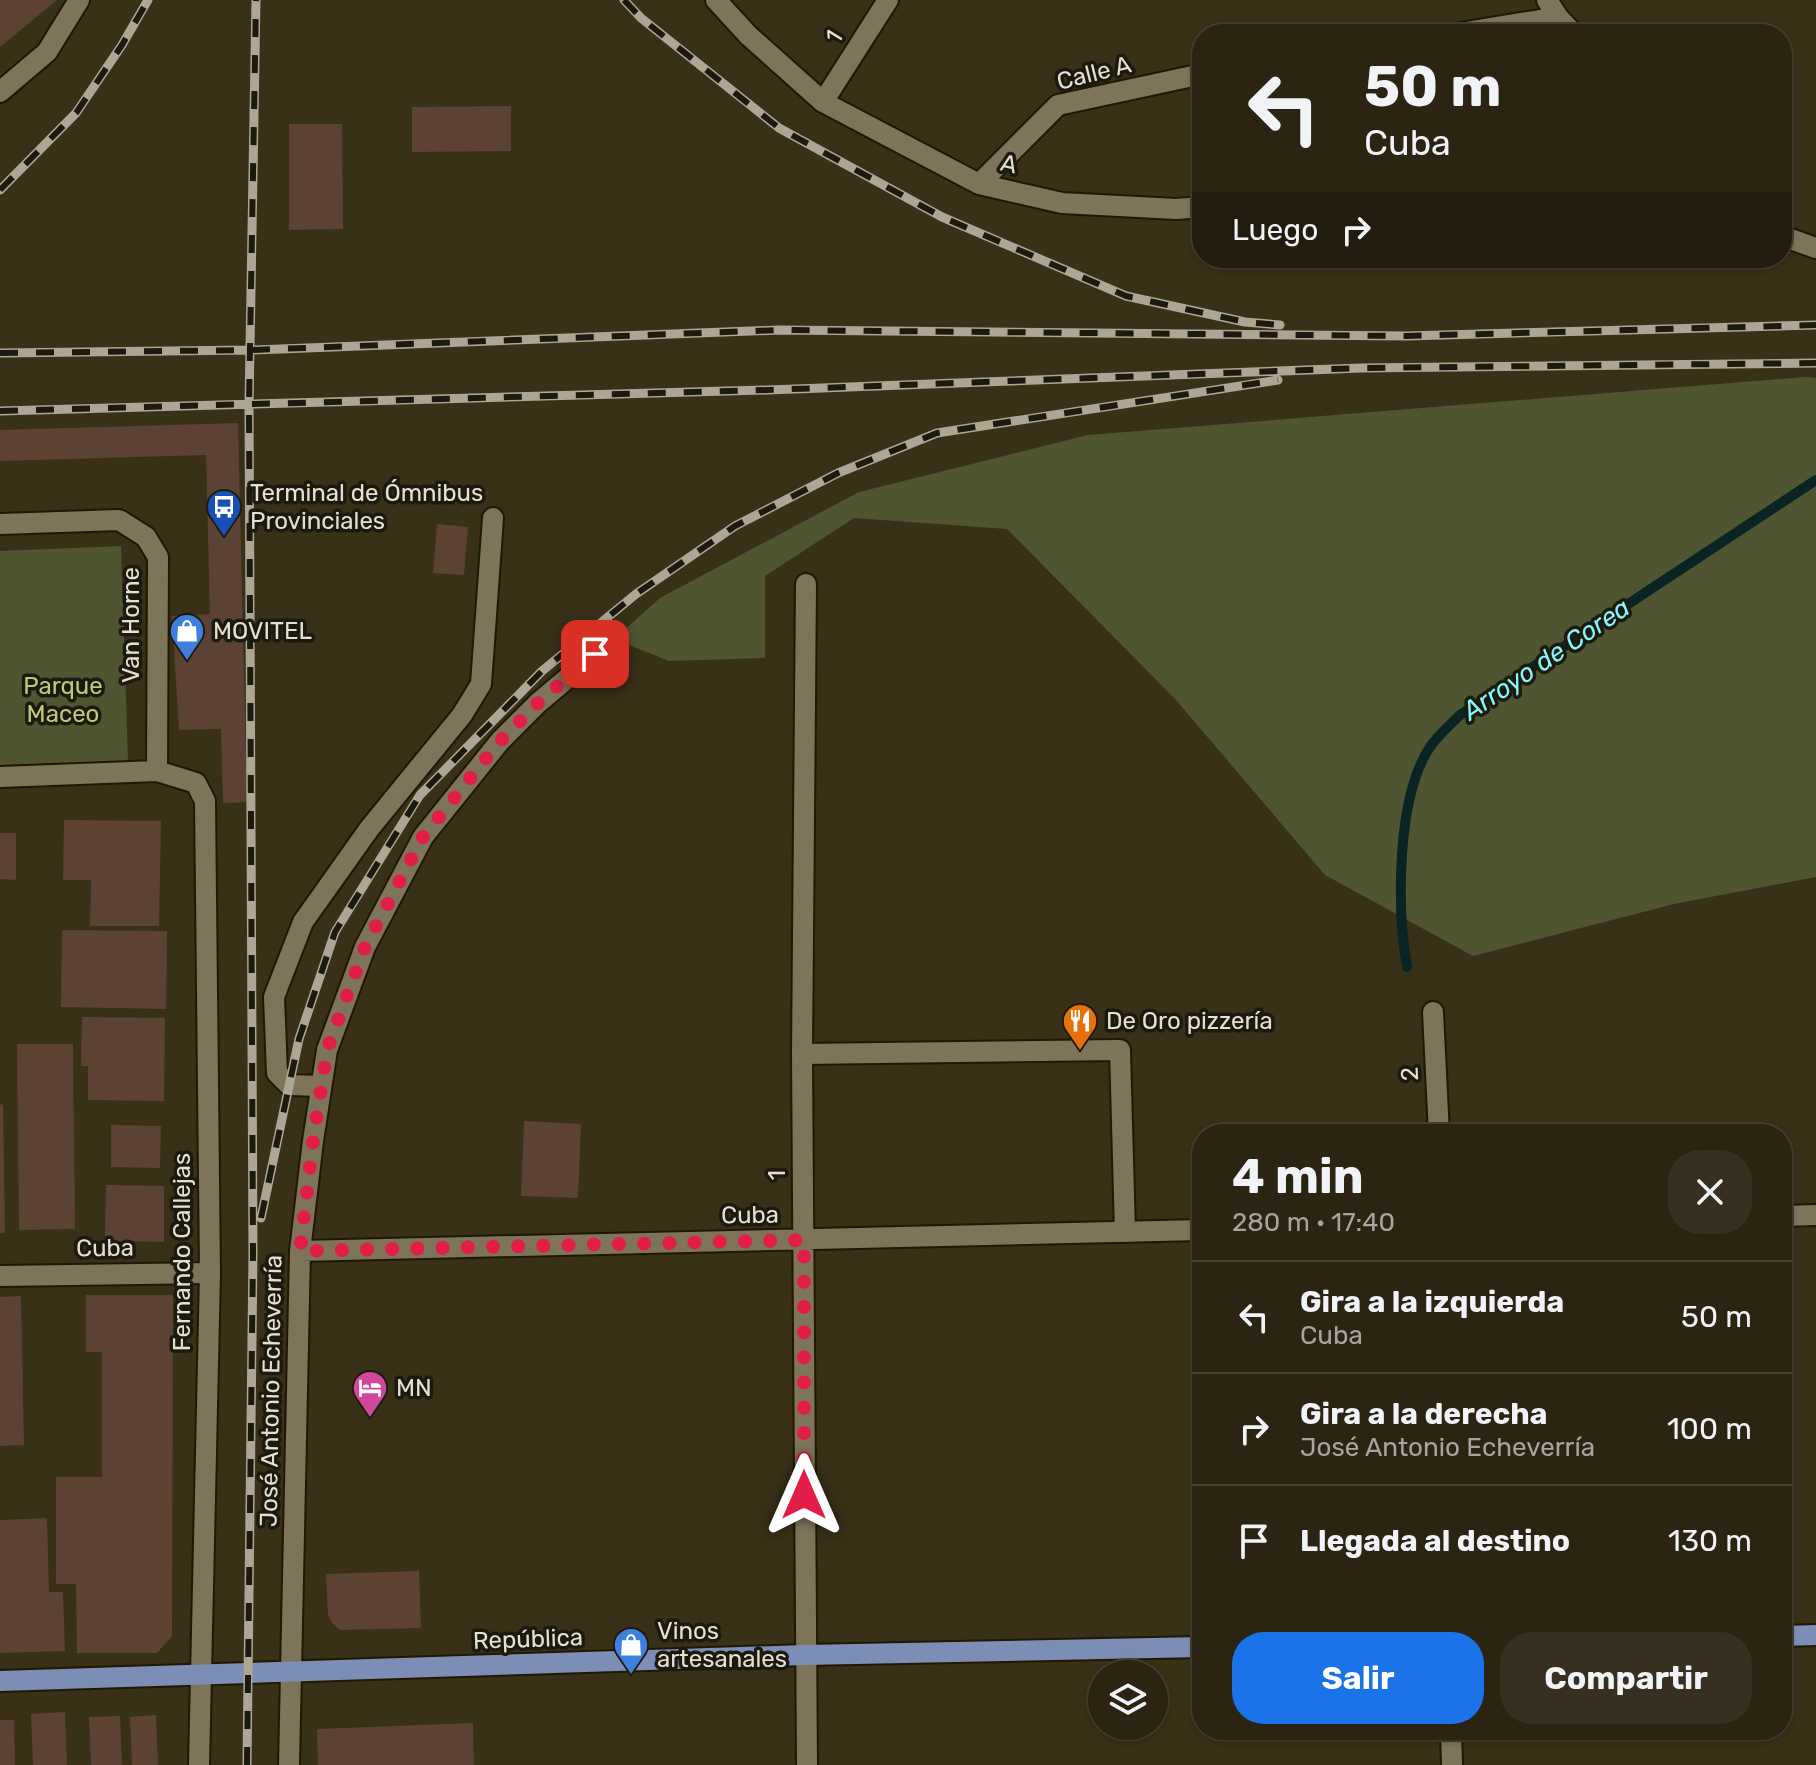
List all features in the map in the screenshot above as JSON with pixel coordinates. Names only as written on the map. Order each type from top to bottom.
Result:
[{"type":"main road","points":[[1792,1636],[1816,1635]]},
{"type":"main road","name":"República","points":[[0,1681],[805,1655],[1192,1647]]},
{"type":"street","points":[[0,92],[47,52],[79,0]]},
{"type":"street","points":[[716,0],[748,35],[823,102]]},
{"type":"street","name":"1","points":[[823,102],[888,0]]},
{"type":"street","points":[[1492,24],[1552,8],[1566,24]]},
{"type":"street","name":"Calle A","points":[[979,184],[1058,105],[1192,76]]},
{"type":"street","name":"A","points":[[823,102],[979,184],[1062,203],[1192,208]]},
{"type":"street","points":[[321,1086],[289,1085],[277,1073],[274,997],[303,922],[369,829],[462,715],[481,684],[493,518]]},
{"type":"street","name":"Van Horne","points":[[0,524],[119,520],[146,537],[158,557],[157,771]]},
{"type":"street","name":"1","points":[[806,584],[802,1054],[807,1765]]},
{"type":"street","name":"José Antonio Echeverría","points":[[289,1765],[300,1251],[327,1050],[365,947],[423,837],[500,741],[538,703],[614,639]]},
{"type":"street","name":"Fernando Callejas","points":[[0,777],[157,771],[196,783],[205,801],[210,1273],[199,1765]]},
{"type":"street","name":"2","points":[[1433,1012],[1439,1124]]},
{"type":"street","points":[[802,1054],[1120,1050],[1125,1232]]},
{"type":"street","points":[[1792,1216],[1816,1215]]},
{"type":"street","name":"Cuba","points":[[300,1251],[1192,1230]]},
{"type":"street","name":"Cuba","points":[[0,1276],[210,1273]]},
{"type":"street","points":[[1451,1740],[1452,1765]]},
{"type":"green space","points":[[1816,378],[1816,877],[1674,904],[1473,956],[1325,875],[1176,700],[1007,529],[854,518],[765,576],[765,658],[669,661],[614,639],[660,598],[859,492],[1088,435]]},
{"type":"green space","name":"Parque Maceo","points":[[121,546],[128,761],[0,765],[0,551]]},
{"type":"building","points":[[0,0],[57,0],[0,47]]},
{"type":"building","points":[[511,106],[511,151],[412,152],[412,107]]},
{"type":"building","points":[[289,124],[342,124],[343,229],[289,230]]},
{"type":"building","name":"Terminal de Ómnibus Provinciales","points":[[238,423],[247,802],[223,803],[221,729],[179,730],[172,616],[210,614],[206,455],[0,461],[0,430]]},
{"type":"building","points":[[437,524],[468,527],[464,575],[433,573]]},
{"type":"building","points":[[64,820],[161,821],[159,926],[90,926],[91,880],[63,880]]},
{"type":"building","points":[[0,833],[16,833],[16,880],[0,879]]},
{"type":"building","points":[[62,930],[167,931],[166,1009],[61,1007]]},
{"type":"building","points":[[82,1017],[165,1018],[164,1101],[88,1100],[88,1066],[81,1066]]},
{"type":"building","points":[[17,1044],[73,1044],[75,1229],[19,1230]]},
{"type":"building","points":[[3,1104],[5,1233],[0,1233],[0,1105]]},
{"type":"building","points":[[524,1121],[581,1124],[578,1198],[521,1196]]},
{"type":"building","points":[[111,1125],[161,1126],[160,1168],[111,1167]]},
{"type":"building","points":[[106,1185],[164,1186],[164,1242],[105,1241]]},
{"type":"building","points":[[86,1295],[173,1295],[172,1636],[157,1653],[77,1653],[76,1584],[56,1584],[56,1477],[102,1477],[102,1352],[86,1352]]},
{"type":"building","points":[[21,1296],[24,1445],[0,1446],[0,1297]]},
{"type":"building","points":[[47,1518],[49,1592],[63,1592],[65,1651],[0,1653],[0,1520]]},
{"type":"building","points":[[419,1571],[421,1628],[340,1630],[332,1623],[328,1615],[326,1574]]},
{"type":"building","points":[[65,1712],[67,1765],[33,1765],[31,1714]]},
{"type":"building","points":[[156,1715],[158,1765],[132,1765],[130,1717]]},
{"type":"building","points":[[120,1716],[122,1765],[91,1765],[89,1717]]},
{"type":"building","points":[[0,1720],[14,1720],[15,1765],[0,1765]]},
{"type":"building","points":[[473,1723],[474,1765],[318,1765],[317,1729]]},
{"type":"waterway","name":"Arroyo de Corea","points":[[1407,967],[1401,885],[1405,824],[1419,769],[1436,739],[1460,715],[1816,480]]},
{"type":"railway","points":[[0,190],[76,113],[148,0]]},
{"type":"railway","points":[[247,1765],[253,1253],[249,405],[256,0]]},
{"type":"railway","points":[[624,0],[641,18],[779,128],[942,217],[1126,296],[1245,322],[1280,325]]},
{"type":"railway","points":[[0,353],[251,350],[779,330],[1406,336],[1816,325]]},
{"type":"railway","points":[[0,411],[768,390],[1361,368],[1816,363]]},
{"type":"railway","points":[[261,1218],[299,1039],[335,932],[420,795],[542,671],[636,594],[735,526],[838,473],[937,433],[1278,380]]},
{"type":"place","name":"Terminal de Ómnibus Provinciales","points":[[224,538]]},
{"type":"place","name":"MOVITEL","points":[[187,662]]},
{"type":"place","name":"De Oro pizzería","points":[[1080,1052]]},
{"type":"place","name":"MN","points":[[370,1419]]},
{"type":"place","name":"Vinos artesanales","points":[[631,1676]]},
{"type":"route","points":[[595,654],[500,741],[423,837],[397,882],[365,947],[327,1050],[300,1251],[804,1240],[804,1495]]}]
